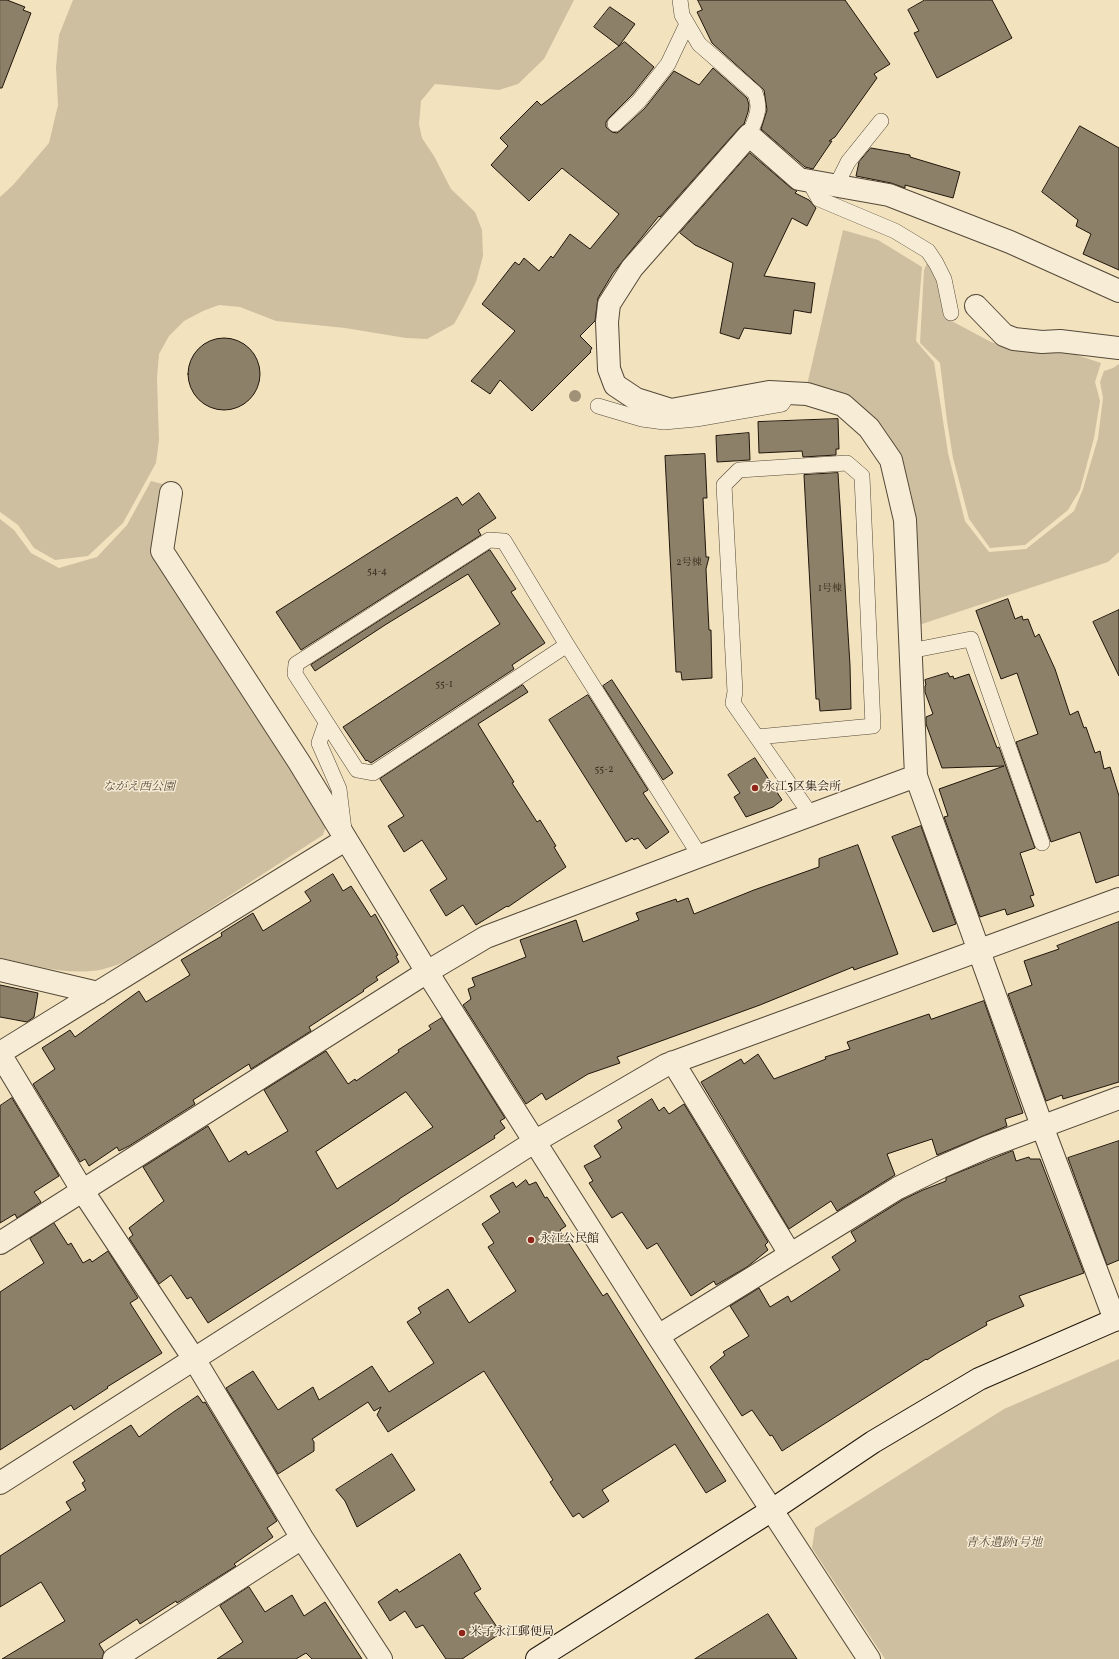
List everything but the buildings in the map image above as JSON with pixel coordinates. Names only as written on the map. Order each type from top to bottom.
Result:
[{"type":"street","points":[[537,1659],[772,1510],[874,1442],[979,1379],[1117,1319],[1042,1126],[916,776],[904,520],[891,460],[869,428],[843,405],[807,394],[769,392],[671,410],[636,399],[615,385],[609,369],[607,322],[609,304],[632,268],[749,136],[799,179],[889,196],[1010,242],[1119,291]]},
{"type":"street","points":[[976,306],[1004,335],[1014,340],[1042,342],[1060,341],[1119,348]]},
{"type":"street","points":[[171,493],[162,551],[299,762],[345,840],[534,1142],[658,1336],[869,1659]]},
{"type":"street","points":[[0,1243],[427,972],[486,937],[916,776]]},
{"type":"street","points":[[345,840],[0,1054],[82,1190],[194,1359],[302,1538],[382,1659]]},
{"type":"street","points":[[0,1484],[534,1142],[666,1065],[1119,899]]},
{"type":"street","points":[[0,970],[98,993]]},
{"type":"street","points":[[673,1062],[790,1254]]},
{"type":"street","points":[[658,1336],[898,1188],[941,1167],[1042,1126],[1119,1098]]},
{"type":"street","points":[[114,1659],[302,1538]]},
{"type":"lane","points":[[680,0],[682,15],[699,44],[755,93],[759,102],[757,114],[749,136]]},
{"type":"lane","points":[[614,124],[639,101],[668,64],[687,24]]},
{"type":"lane","points":[[836,186],[848,162],[881,121]]},
{"type":"lane","points":[[809,181],[819,199],[894,231],[928,251],[944,279],[951,313]]},
{"type":"lane","points":[[598,406],[642,419],[664,422],[696,419],[782,404],[789,393]]},
{"type":"lane","points":[[757,737],[873,726],[862,476],[847,463],[738,470],[724,485],[735,692],[734,703],[757,737],[811,815]]},
{"type":"lane","points":[[567,645],[373,773],[357,770],[295,674],[296,664],[489,540],[504,541],[567,645],[700,856]]},
{"type":"lane","points":[[910,651],[971,639],[1042,843]]},
{"type":"lane","points":[[326,724],[319,743],[339,789],[345,840]]},
{"type":"green space","points":[[73,0],[574,0],[544,59],[518,84],[499,90],[435,84],[421,101],[419,124],[422,138],[434,156],[451,189],[475,212],[482,230],[483,256],[476,282],[454,324],[427,339],[406,338],[345,328],[276,321],[240,307],[219,305],[184,321],[169,336],[159,354],[157,378],[159,440],[156,463],[123,523],[88,556],[55,560],[34,548],[18,525],[0,512],[0,197],[13,185],[49,143],[58,105],[56,67],[59,35]]},
{"type":"green space","points":[[843,230],[878,240],[922,267],[916,341],[934,362],[948,453],[965,521],[989,552],[1026,549],[1074,511],[1083,489],[1098,438],[1103,398],[1100,382],[1104,371],[1119,364],[1119,552],[1108,562],[919,625],[917,535],[913,504],[906,473],[895,446],[878,422],[855,403],[838,395],[807,385]]},
{"type":"green space","points":[[927,263],[938,281],[946,318],[991,342],[1023,352],[1068,352],[1101,363],[1095,382],[1100,401],[1094,438],[1080,490],[1068,510],[1025,545],[990,548],[969,519],[953,458],[940,363],[920,343],[924,270]]},
{"type":"green space","name":"ながえ西公園","points":[[151,481],[166,485],[152,549],[327,822],[323,835],[132,959],[117,965],[80,972],[45,968],[0,958],[0,519],[14,530],[31,553],[59,568],[97,557],[127,525]]},
{"type":"green space","name":"青木遺跡1号地","points":[[1119,1359],[1119,1659],[885,1659],[812,1548],[815,1528],[1004,1409]]},
{"type":"place","name":"永江3区集会所","points":[[755,788]]},
{"type":"place","name":"永江公民館","points":[[531,1240]]},
{"type":"place","name":"米子永江郵便局","points":[[462,1633]]}]
